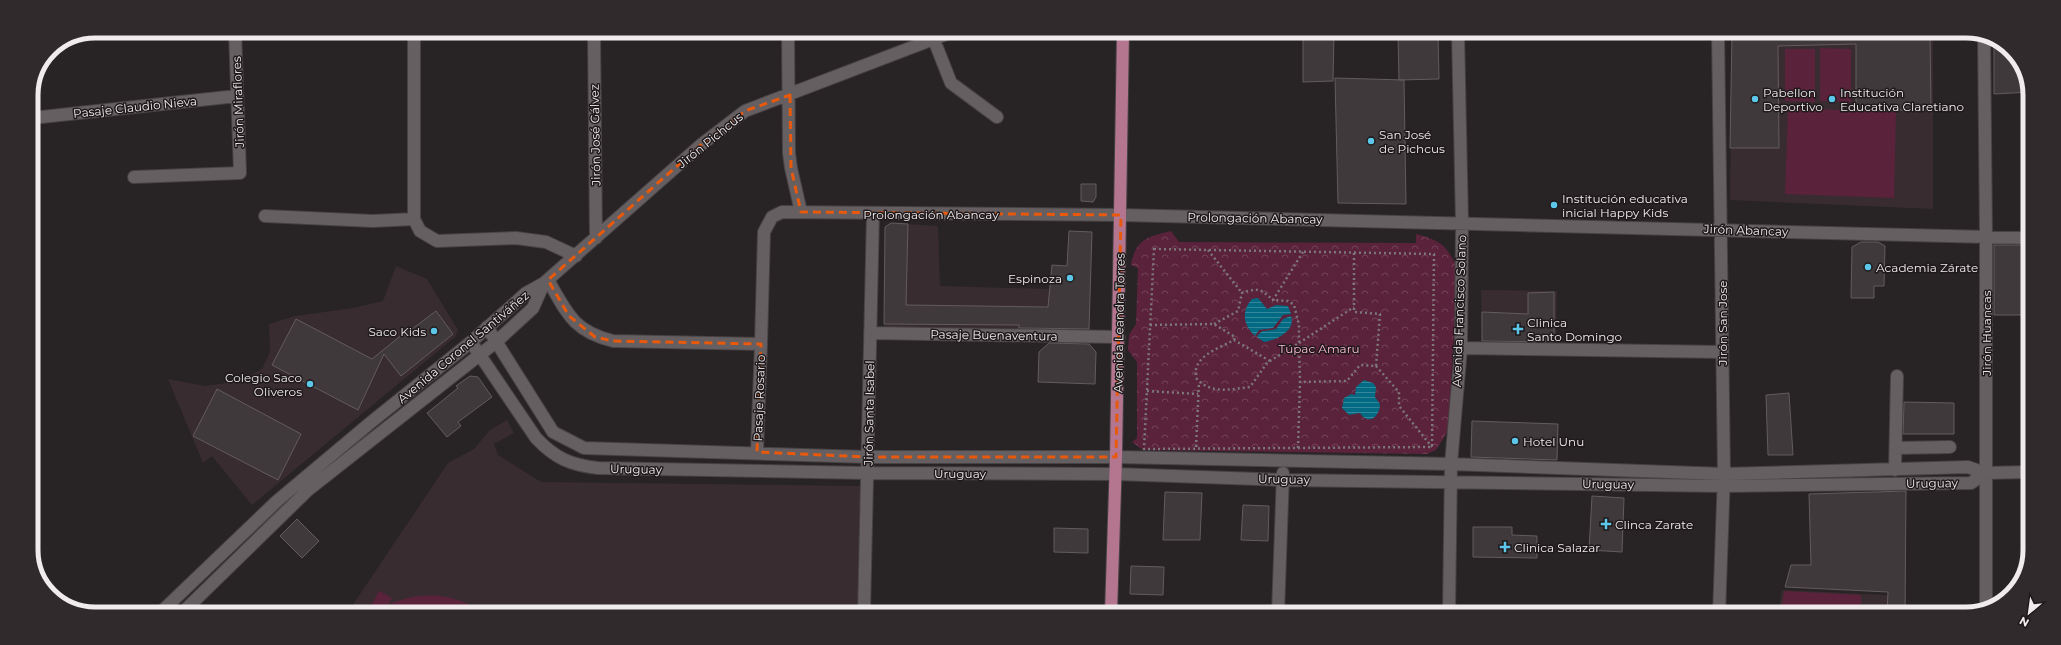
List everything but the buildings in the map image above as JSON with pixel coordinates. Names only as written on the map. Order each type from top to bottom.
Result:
[{"type":"main road","name":"Avenida Leandra Torres","points":[[1111,607],[1119,338],[1123,38]]},
{"type":"street","name":"Jirón Miraflores","points":[[134,177],[240,173],[235,38]]},
{"type":"street","points":[[414,38],[414,219],[420,231],[437,241],[516,238],[546,242],[576,256]]},
{"type":"street","name":"Jirón José Gálvez","points":[[594,38],[596,238]]},
{"type":"street","points":[[788,38],[790,160],[801,212]]},
{"type":"street","name":"Jirón Pichcus","points":[[546,281],[702,144],[746,111],[938,38]]},
{"type":"street","name":"Avenida Francisco Solano","points":[[1450,607],[1450,482],[1461,348],[1462,223],[1458,38]]},
{"type":"street","name":"Jirón San Jose","points":[[1718,38],[1722,229],[1724,480],[1719,607]]},
{"type":"street","points":[[934,40],[951,83],[997,117]]},
{"type":"street","name":"Jirón Huancas","points":[[1984,41],[1986,237],[1986,603]]},
{"type":"street","name":"Pasaje Claudio Nieva","points":[[38,117],[237,96]]},
{"type":"street","name":"Prolongación Abancay","points":[[761,344],[764,232],[772,216],[782,212],[1121,215],[1462,223]]},
{"type":"street","name":"Jirón Santa Isabel","points":[[864,607],[873,213]]},
{"type":"street","points":[[265,216],[373,221],[414,219]]},
{"type":"street","name":"Jirón Abancay","points":[[1462,223],[2023,238]]},
{"type":"street","points":[[546,281],[569,316],[581,328],[595,336],[613,341],[761,344]]},
{"type":"street","name":"Avenida Coronel Santiváñez","points":[[166,607],[277,501],[471,342],[526,293],[546,281]]},
{"type":"street","name":"Avenida Coronel Santiváñez","points":[[188,607],[308,490],[496,342],[533,308],[546,281]]},
{"type":"street","name":"Uruguay","points":[[487,327],[553,432],[584,448],[868,456],[1116,457],[1451,464],[1724,480],[1968,467],[1985,473]]},
{"type":"street","name":"Pasaje Buenaventura","points":[[870,333],[1119,338]]},
{"type":"street","name":"Uruguay","points":[[471,342],[536,438],[547,450],[562,460],[581,466],[598,468],[867,473],[1116,474],[1283,480],[1450,482],[1724,480],[1971,483],[1985,473]]},
{"type":"street","name":"Pasaje Rosario","points":[[757,452],[761,344]]},
{"type":"street","points":[[1461,348],[1722,352]]},
{"type":"street","points":[[1895,470],[1897,376]]},
{"type":"street","points":[[407,393],[416,404]]},
{"type":"street","points":[[1896,448],[1950,447]]},
{"type":"street","points":[[1278,607],[1283,461]]},
{"type":"street","points":[[1985,473],[2023,472]]},
{"type":"path","points":[[1154,249],[1434,254],[1432,447],[1144,449],[1154,249]]},
{"type":"path","points":[[1208,250],[1242,293]]},
{"type":"path","points":[[1273,300],[1303,252]]},
{"type":"path","points":[[1354,253],[1354,312],[1380,314],[1376,366]]},
{"type":"path","points":[[1242,293],[1259,289],[1264,291],[1273,300],[1288,301],[1294,305],[1299,324],[1300,382],[1298,448]]},
{"type":"path","points":[[1150,326],[1214,324],[1238,311],[1242,293]]},
{"type":"path","points":[[1234,340],[1202,357],[1195,372],[1196,378],[1199,382],[1210,388],[1221,390],[1250,387],[1270,361],[1354,307]]},
{"type":"path","points":[[1214,324],[1235,337],[1234,340],[1270,361]]},
{"type":"path","points":[[1300,382],[1348,381],[1360,365],[1376,366],[1399,392],[1399,406],[1432,447]]},
{"type":"path","points":[[1196,449],[1199,382]]},
{"type":"path","points":[[1147,391],[1198,394]]},
{"type":"highlighted area","points":[[790,95],[791,168],[801,212],[1121,215],[1116,457],[868,457],[757,452],[761,344],[613,341],[595,337],[569,316],[548,280],[702,144],[745,111]]},
{"type":"shaded area","name":"Institución Educativa Claretiano","points":[[1732,38],[1933,38],[1933,209],[1730,200]]},
{"type":"shaded area","points":[[891,223],[938,226],[940,286],[1050,289],[1089,307],[1089,332],[884,328],[885,227]]},
{"type":"shaded area","name":"Colegio Saco Oliveros","points":[[396,266],[427,279],[458,330],[455,337],[252,505],[212,456],[203,463],[168,379],[205,386],[240,381],[262,369],[270,352],[269,324],[295,316],[353,308],[383,301]]},
{"type":"shaded area","name":"Clinica Santo Domingo","points":[[1481,290],[1557,291],[1556,347],[1482,345]]},
{"type":"shaded area","points":[[507,420],[514,433],[494,444],[498,455],[541,482],[861,486],[858,607],[351,607],[448,463],[474,449],[490,430]]},
{"type":"shaded area","points":[[1782,590],[1906,596],[1906,607],[1779,607]]},
{"type":"green space","points":[[1820,48],[1851,49],[1851,102],[1820,101]]},
{"type":"green space","points":[[1785,49],[1815,49],[1815,102],[1785,101]]},
{"type":"green space","points":[[1788,108],[1896,112],[1894,198],[1785,194]]},
{"type":"green space","name":"Túpac Amaru","points":[[1171,231],[1179,242],[1416,243],[1416,234],[1432,239],[1442,245],[1450,254],[1458,269],[1448,431],[1436,450],[1427,454],[1143,450],[1132,442],[1137,438],[1137,362],[1128,350],[1129,335],[1136,324],[1138,268],[1131,265],[1136,250],[1144,240],[1155,235]]},
{"type":"green space","points":[[379,591],[392,598],[388,605],[413,597],[437,596],[449,597],[474,607],[371,607]]},
{"type":"green space","points":[[1784,591],[1861,595],[1861,607],[1782,607]]},
{"type":"water","points":[[1258,298],[1267,309],[1276,305],[1288,306],[1291,314],[1283,315],[1273,328],[1259,330],[1255,336],[1246,323],[1245,313],[1248,304],[1252,299]]},
{"type":"water","points":[[1291,316],[1291,326],[1284,334],[1264,342],[1257,337],[1263,331],[1276,329],[1283,319]]},
{"type":"water","points":[[1364,380],[1373,383],[1376,387],[1375,397],[1380,404],[1376,416],[1370,419],[1366,419],[1360,413],[1349,415],[1342,408],[1344,398],[1351,394],[1355,395],[1356,387]]},
{"type":"place","name":"Pabellon Deportivo","points":[[1755,99]]},
{"type":"place","name":"Institución Educativa Claretiano","points":[[1832,99]]},
{"type":"place","name":"San José de Pichcus","points":[[1371,141]]},
{"type":"place","name":"Institución educativa inicial Happy Kids","points":[[1554,205]]},
{"type":"place","name":"Academia Zárate","points":[[1868,267]]},
{"type":"place","name":"Espinoza","points":[[1070,278]]},
{"type":"place","name":"Clinica Santo Domingo","points":[[1518,329]]},
{"type":"place","name":"Saco Kids","points":[[434,331]]},
{"type":"place","name":"Colegio Saco Oliveros","points":[[310,384]]},
{"type":"place","name":"Hotel Unu","points":[[1515,441]]},
{"type":"place","name":"Clinca Zarate","points":[[1606,524]]},
{"type":"place","name":"Clinica Salazar","points":[[1505,547]]}]
